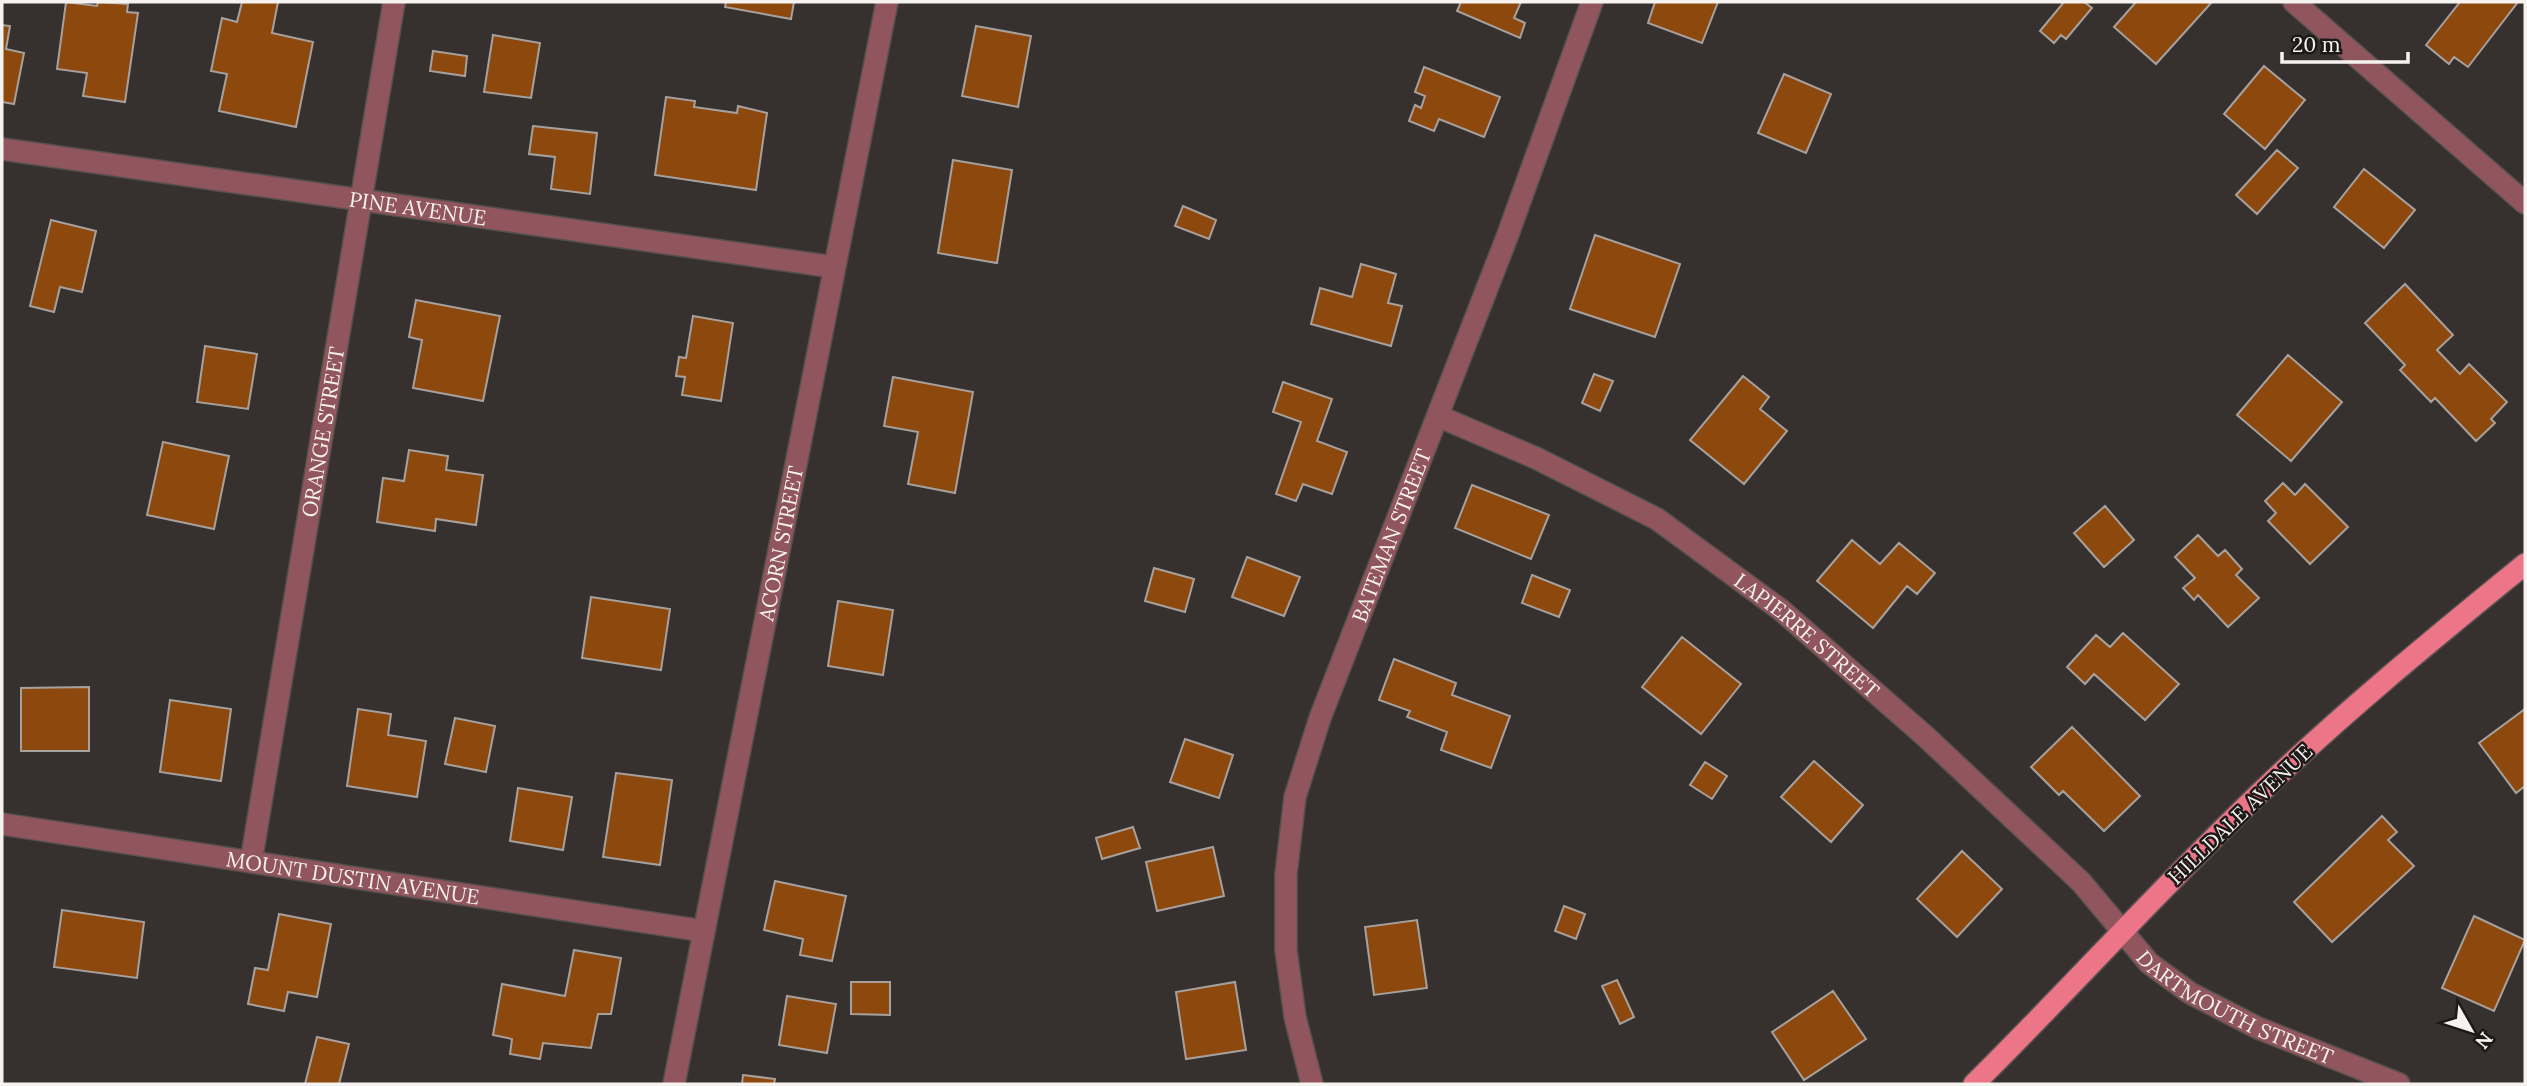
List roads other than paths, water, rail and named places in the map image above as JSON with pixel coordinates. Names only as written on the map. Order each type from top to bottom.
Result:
[{"type":"main road","name":"HILLDALE AVENUE","points":[[1974,1084],[2264,788],[2378,684],[2525,564]]},
{"type":"street","name":"ORANGE STREET","points":[[251,862],[394,2]]},
{"type":"street","name":"ACORN STREET","points":[[674,1084],[887,2]]},
{"type":"street","name":"BATEMAN STREET","points":[[1312,1084],[1295,1017],[1286,950],[1286,874],[1295,797],[1320,718],[1507,237],[1592,2]]},
{"type":"street","points":[[2294,2],[2525,203]]},
{"type":"street","name":"PINE AVENUE","points":[[2,149],[834,267]]},
{"type":"street","name":"LAPIERRE STREET","points":[[1438,415],[1536,458],[1657,519],[1781,610],[1925,736],[2081,882],[2122,930]]},
{"type":"street","name":"MOUNT DUSTIN AVENUE","points":[[2,824],[704,932]]},
{"type":"street","name":"DARTMOUTH STREET","points":[[2122,930],[2149,963],[2190,993],[2355,1077],[2399,1084]]}]
